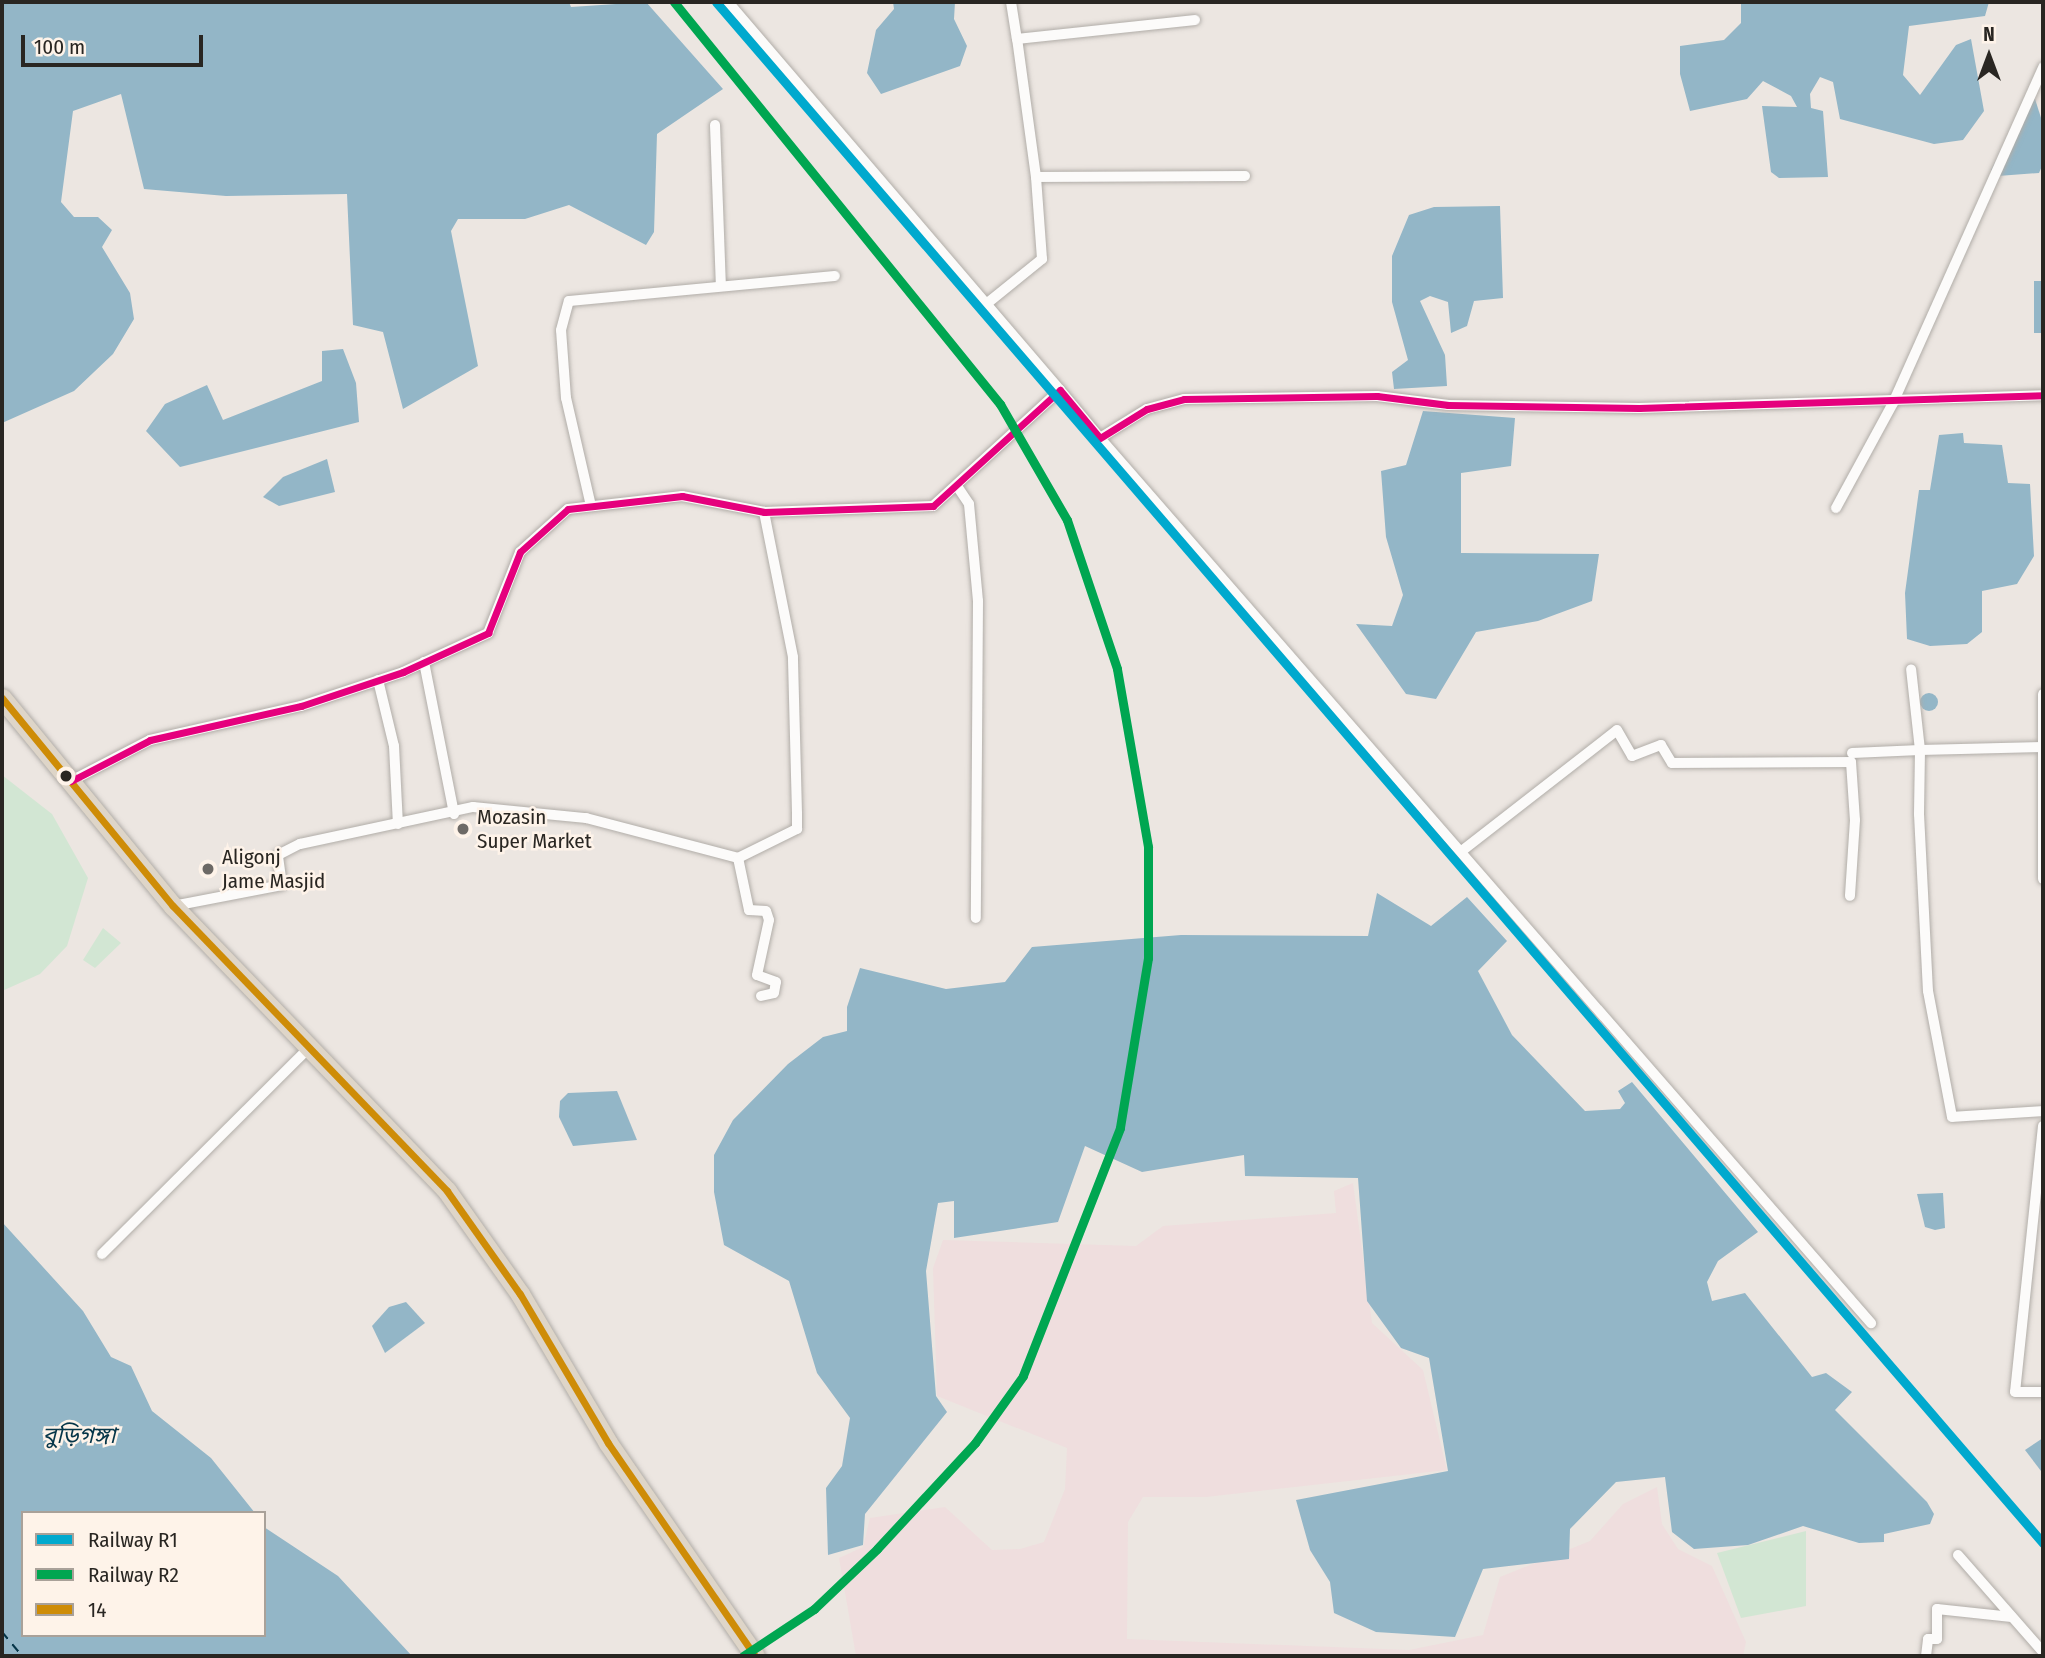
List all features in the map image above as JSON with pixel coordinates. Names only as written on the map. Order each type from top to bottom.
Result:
[{"type":"highway","points":[[2,698],[173,906],[311,1046],[447,1191],[520,1294],[608,1443],[755,1656]]},
{"type":"street","points":[[728,2],[861,162],[990,301],[1100,438],[1376,760],[1463,850],[1871,1323]]},
{"type":"street","points":[[990,301],[1042,259],[1036,177],[1011,2]]},
{"type":"street","points":[[1017,38],[1195,20]]},
{"type":"street","points":[[1836,508],[1893,403],[2043,67]]},
{"type":"street","points":[[715,125],[721,285]]},
{"type":"street","points":[[1036,177],[1245,176]]},
{"type":"street","points":[[592,506],[566,398],[561,330],[566,304],[721,285],[835,276]]},
{"type":"street","points":[[71,781],[150,740],[301,706],[379,680],[488,633],[520,552],[568,509],[682,496],[764,512],[933,506],[959,489],[1060,390]]},
{"type":"street","points":[[1100,438],[1147,408],[1231,397],[1377,396],[1448,405],[1639,408],[1893,403],[2043,395]]},
{"type":"street","points":[[959,489],[969,504],[978,601],[975,918]]},
{"type":"street","points":[[173,906],[282,885],[278,855],[300,844],[454,814],[473,807],[586,818],[738,858],[797,828],[793,657],[764,512]]},
{"type":"street","points":[[424,662],[454,814]]},
{"type":"street","points":[[1911,669],[1920,750],[1928,991],[1952,1117],[2043,1111]]},
{"type":"street","points":[[379,680],[394,746],[398,824]]},
{"type":"street","points":[[2043,694],[2043,879]]},
{"type":"street","points":[[1463,850],[1617,730],[1632,756],[1661,745],[1672,763],[1851,762],[1856,820],[1850,896]]},
{"type":"street","points":[[1852,753],[2042,747]]},
{"type":"street","points":[[738,858],[749,910],[766,911],[769,920],[757,975],[776,982],[774,993],[761,996]]},
{"type":"street","points":[[102,1254],[311,1046]]},
{"type":"street","points":[[2043,1126],[2015,1392],[2043,1392]]},
{"type":"street","points":[[1958,1555],[2043,1652]]},
{"type":"street","points":[[1926,1656],[1928,1639],[1937,1639],[1937,1609],[2012,1617]]},
{"type":"shaded area","points":[[1353,1183],[1372,1323],[1423,1370],[1447,1470],[1206,1497],[1143,1497],[1128,1522],[1127,1639],[1409,1650],[1483,1635],[1500,1577],[1590,1541],[1623,1504],[1657,1487],[1662,1524],[1678,1549],[1712,1566],[1746,1642],[1743,1656],[856,1656],[839,1558],[863,1547],[870,1518],[945,1507],[992,1550],[1020,1549],[1044,1542],[1065,1489],[1067,1448],[937,1396],[933,1268],[943,1240],[1136,1246],[1163,1226],[1336,1213],[1334,1191]]},
{"type":"green space","points":[[2,775],[52,814],[88,878],[67,946],[40,974],[2,991]]},
{"type":"green space","points":[[103,928],[121,943],[95,968],[83,960]]},
{"type":"green space","points":[[1806,1531],[1806,1606],[1741,1618],[1717,1553]]},
{"type":"water","points":[[2,2],[569,2],[571,7],[646,2],[723,89],[657,134],[654,232],[646,245],[569,205],[525,219],[458,219],[451,231],[478,366],[403,409],[383,332],[353,325],[347,194],[226,196],[144,189],[121,94],[73,111],[61,202],[74,217],[98,217],[112,230],[102,247],[130,293],[134,319],[113,354],[74,391],[2,423]]},
{"type":"water","points":[[893,2],[955,2],[954,19],[967,46],[960,66],[881,94],[867,73],[876,30],[894,9]]},
{"type":"water","points":[[1741,2],[1989,2],[1985,16],[1909,26],[1903,75],[1920,95],[1956,45],[1971,39],[1984,111],[1963,140],[1934,144],[1840,119],[1833,82],[1820,77],[1810,94],[1811,108],[1823,111],[1828,177],[1779,178],[1771,172],[1762,106],[1797,107],[1791,96],[1763,81],[1747,99],[1690,111],[1680,74],[1680,46],[1724,40],[1741,23]]},
{"type":"water","points":[[2029,97],[2035,99],[2043,124],[2043,164],[2039,173],[1998,176],[1991,170]]},
{"type":"water","points":[[1500,206],[1503,298],[1474,301],[1467,326],[1451,333],[1448,302],[1430,296],[1420,301],[1445,355],[1447,386],[1394,389],[1392,372],[1408,360],[1392,302],[1392,256],[1409,215],[1434,207]]},
{"type":"water","points":[[2034,281],[2043,281],[2043,333],[2034,333]]},
{"type":"water","points":[[343,349],[356,383],[359,422],[180,467],[146,431],[165,404],[207,385],[223,420],[322,381],[322,351]]},
{"type":"water","points":[[1423,411],[1515,418],[1511,466],[1461,473],[1461,553],[1599,554],[1592,601],[1538,621],[1476,632],[1436,699],[1406,694],[1356,624],[1392,626],[1403,595],[1386,537],[1381,471],[1406,465]]},
{"type":"water","points":[[1963,433],[1964,443],[2002,445],[2008,483],[2030,484],[2034,556],[2017,584],[1982,591],[1982,632],[1967,644],[1930,646],[1907,639],[1905,593],[1919,490],[1930,490],[1939,435]]},
{"type":"water","points":[[327,459],[335,492],[279,506],[263,497],[283,477]]},
{"type":"water","points":[[1929,693],[1935,696],[1938,702],[1935,708],[1929,711],[1923,708],[1920,702],[1923,696]]},
{"type":"water","points":[[1377,893],[1431,926],[1467,897],[1507,941],[1478,971],[1512,1035],[1585,1111],[1620,1109],[1625,1103],[1618,1091],[1632,1082],[1758,1232],[1718,1261],[1707,1282],[1712,1301],[1745,1293],[1812,1377],[1826,1373],[1852,1392],[1835,1410],[1927,1502],[1934,1514],[1930,1524],[1884,1534],[1884,1542],[1859,1543],[1803,1526],[1748,1545],[1694,1549],[1672,1532],[1665,1477],[1616,1482],[1570,1529],[1569,1559],[1483,1569],[1455,1637],[1376,1632],[1334,1613],[1330,1582],[1310,1550],[1296,1500],[1448,1471],[1429,1358],[1401,1348],[1367,1301],[1358,1178],[1245,1176],[1244,1155],[1142,1172],[1085,1146],[1058,1222],[954,1238],[954,1201],[938,1203],[926,1271],[936,1396],[947,1412],[865,1514],[863,1545],[828,1555],[826,1488],[842,1466],[850,1418],[817,1373],[789,1281],[724,1245],[714,1192],[714,1155],[733,1120],[788,1064],[823,1037],[847,1031],[847,1007],[860,968],[946,989],[1005,982],[1032,947],[1181,935],[1368,936]]},
{"type":"water","points":[[617,1091],[637,1140],[573,1146],[559,1117],[560,1101],[568,1093]]},
{"type":"water","points":[[1943,1193],[1945,1228],[1935,1230],[1925,1227],[1917,1194]]},
{"type":"water","name":"বুড়িগঙ্গা","points":[[2,1222],[83,1311],[111,1357],[131,1366],[152,1411],[211,1458],[253,1511],[21,1511],[21,1637],[266,1637],[266,1528],[338,1576],[412,1656],[2,1656]]},
{"type":"water","points":[[406,1302],[425,1323],[385,1353],[372,1326],[389,1307]]},
{"type":"water","points":[[2043,1438],[2043,1469],[2041,1471],[2025,1450]]},
{"type":"ferry route","points":[[2,1632],[22,1656]]},
{"type":"rail line","name":"R2","points":[[674,2],[1000,404],[1067,520],[1117,669],[1148,847],[1148,958],[1120,1128],[1023,1376],[975,1443],[877,1549],[814,1609],[743,1656]]},
{"type":"rail line","name":"R1","points":[[716,2],[2043,1543]]},
{"type":"transit line","points":[[71,781],[150,740],[301,706],[403,672],[488,633],[520,552],[568,509],[682,496],[764,512],[933,506],[1060,390],[1100,438],[1147,409],[1184,399],[1377,396],[1448,405],[1639,408],[2043,395]]},
{"type":"transit line","name":"14","points":[[2,698],[173,906],[447,1191],[520,1294],[608,1443],[755,1656]]},
{"type":"place","name":"Mozasin Super Market","points":[[463,829]]},
{"type":"place","name":"Aligonj Jame Masjid","points":[[208,869]]}]
